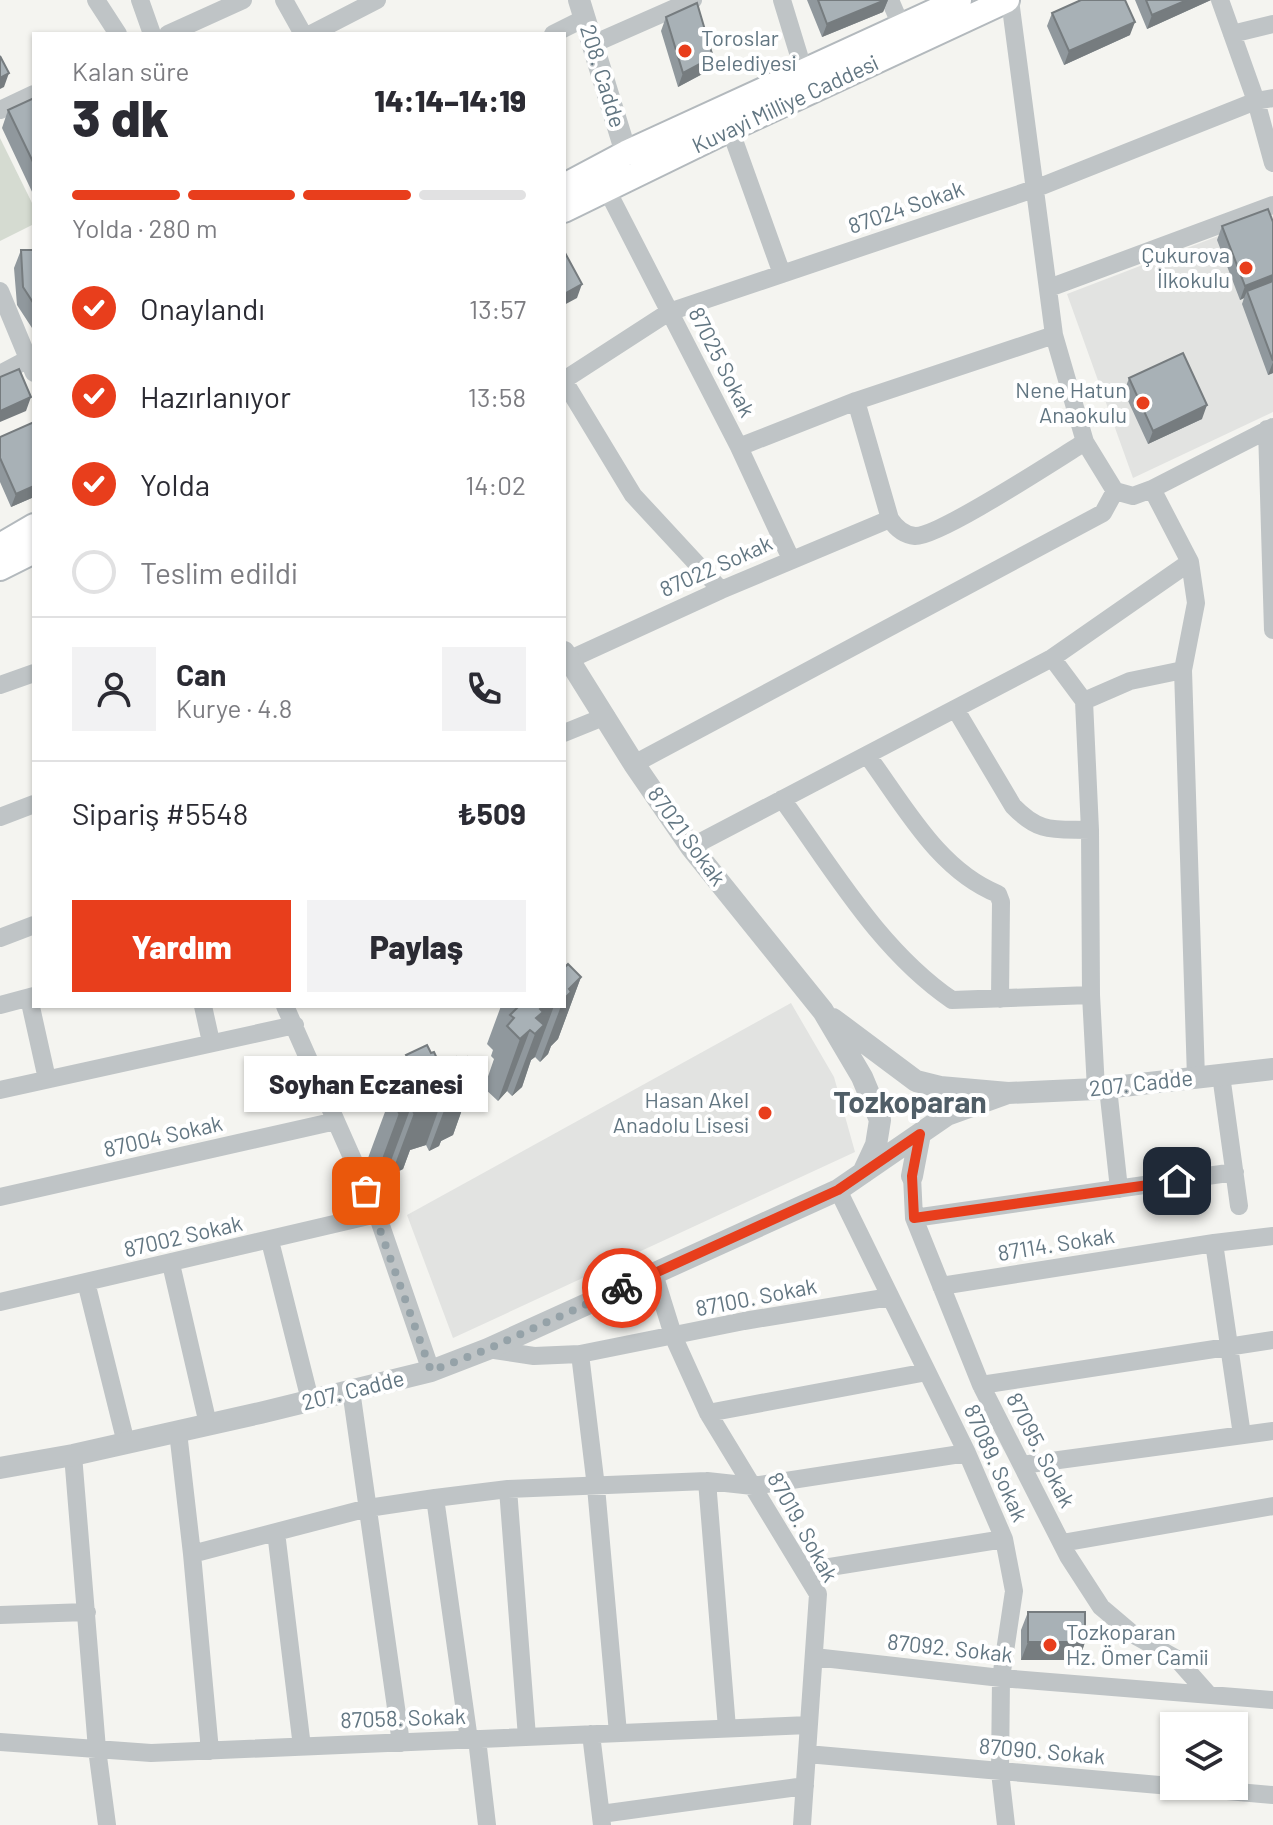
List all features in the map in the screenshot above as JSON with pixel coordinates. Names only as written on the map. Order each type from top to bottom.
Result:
[{"type":"main road","name":"Kuvayi Milliye Caddesi","points":[[566,185],[626,153],[959,0]]},
{"type":"main road","name":"Kuvayi Milliye Caddesi","points":[[566,209],[1008,0]]},
{"type":"main road","points":[[0,546],[32,527]]},
{"type":"main road","points":[[0,568],[32,552]]},
{"type":"street","points":[[96,0],[117,32]]},
{"type":"street","points":[[140,0],[151,32]]},
{"type":"street","points":[[172,32],[243,0]]},
{"type":"street","points":[[284,0],[302,32]]},
{"type":"street","points":[[315,32],[377,0]]},
{"type":"street","points":[[593,44],[693,0]]},
{"type":"street","points":[[782,0],[804,72]]},
{"type":"street","points":[[890,0],[902,28]]},
{"type":"street","points":[[1008,0],[1037,188],[1054,335],[1085,442],[1115,491],[1133,496],[1270,428],[1273,630]]},
{"type":"street","points":[[1220,0],[1232,34],[1264,100],[1273,163]]},
{"type":"street","points":[[555,32],[582,9]]},
{"type":"street","name":"208. Cadde","points":[[582,9],[626,153]]},
{"type":"street","points":[[1232,34],[1273,24]]},
{"type":"street","points":[[0,110],[32,95]]},
{"type":"street","name":"87024 Sokak","points":[[566,379],[669,312],[1037,188],[1264,100]]},
{"type":"street","points":[[730,129],[782,274]]},
{"type":"street","name":"87025 Sokak","points":[[606,188],[739,447],[791,559]]},
{"type":"street","points":[[1049,288],[1273,205]]},
{"type":"street","points":[[0,291],[32,363],[0,374]]},
{"type":"street","points":[[739,447],[856,401],[1054,335]]},
{"type":"street","points":[[566,383],[633,495],[721,590]]},
{"type":"street","points":[[856,401],[890,519],[898,531],[916,536],[943,528],[1085,442]]},
{"type":"street","points":[[1152,489],[1190,562],[1196,603],[1183,670],[1196,1078]]},
{"type":"street","points":[[634,764],[1103,513],[1115,491]]},
{"type":"street","name":"87022 Sokak","points":[[566,658],[890,519]]},
{"type":"street","points":[[691,847],[1052,658],[1190,562]]},
{"type":"street","name":"87021 Sokak","points":[[566,658],[691,847],[823,1011]]},
{"type":"street","points":[[1052,658],[1084,701],[1090,830],[1091,995],[1119,1189]]},
{"type":"street","points":[[1084,701],[1130,681],[1183,670]]},
{"type":"street","points":[[0,685],[32,674]]},
{"type":"street","points":[[956,710],[1013,806],[1026,819],[1045,829],[1090,830]]},
{"type":"street","points":[[566,732],[606,716]]},
{"type":"street","points":[[867,755],[945,860],[998,894],[1001,902],[1000,999]]},
{"type":"street","points":[[782,799],[907,966],[952,1000],[1091,995]]},
{"type":"street","points":[[0,817],[32,805]]},
{"type":"street","points":[[0,938],[32,926]]},
{"type":"street","points":[[0,1005],[32,997]]},
{"type":"street","points":[[34,1008],[47,1079]]},
{"type":"street","points":[[203,1008],[211,1042]]},
{"type":"street","points":[[286,1008],[377,1214],[431,1371]]},
{"type":"street","points":[[823,1011],[931,1093],[934,1101],[933,1120],[920,1134],[912,1176]]},
{"type":"street","points":[[823,1011],[862,1077],[885,1128],[901,1137],[920,1134]]},
{"type":"street","points":[[0,1090],[295,1025]]},
{"type":"street","name":"207. Cadde","points":[[0,1468],[178,1432],[431,1371],[488,1349],[838,1190],[947,1115],[1008,1093],[1102,1088],[1273,1069]]},
{"type":"street","points":[[1221,1075],[1239,1206]]},
{"type":"street","points":[[861,1176],[876,1145],[880,1120],[878,1110],[883,1092],[897,1081],[1008,1093]]},
{"type":"street","name":"87004 Sokak","points":[[0,1197],[336,1121]]},
{"type":"street","points":[[914,1218],[1235,1172]]},
{"type":"street","name":"87095. Sokak","points":[[912,1176],[914,1218],[981,1385],[1062,1543],[1101,1607],[1134,1635],[1177,1659],[1208,1694]]},
{"type":"street","name":"87089. Sokak","points":[[838,1190],[967,1453],[1004,1539],[1014,1591],[1001,1678],[1000,1772],[1006,1825]]},
{"type":"street","name":"87002 Sokak","points":[[0,1302],[377,1214]]},
{"type":"street","name":"87114. Sokak","points":[[941,1286],[1273,1236]]},
{"type":"street","points":[[270,1241],[310,1400]]},
{"type":"street","points":[[1214,1243],[1242,1435]]},
{"type":"street","points":[[171,1264],[208,1424]]},
{"type":"street","name":"87019. Sokak","points":[[654,1274],[674,1338],[708,1413],[818,1594],[802,1825]]},
{"type":"street","points":[[86,1282],[126,1443]]},
{"type":"street","name":"87100. Sokak","points":[[488,1349],[534,1356],[580,1354],[674,1338],[744,1321],[890,1297]]},
{"type":"street","points":[[981,1385],[1273,1340]]},
{"type":"street","points":[[580,1354],[596,1487],[618,1733]]},
{"type":"street","points":[[708,1413],[927,1372]]},
{"type":"street","points":[[351,1390],[401,1743]]},
{"type":"street","points":[[1022,1465],[1273,1431]]},
{"type":"street","points":[[178,1432],[210,1751]]},
{"type":"street","points":[[192,1554],[368,1508],[435,1498],[508,1489],[707,1481],[753,1486],[967,1453]]},
{"type":"street","points":[[73,1455],[97,1749],[107,1825]]},
{"type":"street","points":[[707,1481],[727,1728]]},
{"type":"street","points":[[508,1489],[527,1737]]},
{"type":"street","points":[[435,1498],[487,1825]]},
{"type":"street","points":[[1062,1543],[1273,1506]]},
{"type":"street","points":[[276,1532],[302,1747]]},
{"type":"street","points":[[805,1571],[1004,1539]]},
{"type":"street","points":[[0,1615],[87,1612]]},
{"type":"street","name":"87092. Sokak","points":[[814,1657],[1001,1678],[1273,1700]]},
{"type":"street","name":"87058. Sokak","points":[[0,1742],[151,1753],[809,1725]]},
{"type":"street","points":[[591,1734],[602,1819],[805,1786]]},
{"type":"street","name":"87090. Sokak","points":[[807,1754],[1273,1795]]},
{"type":"shaded area","points":[[0,138],[32,203],[32,225],[0,241]]},
{"type":"shaded area","points":[[1273,215],[1273,412],[1133,478],[1067,294]]},
{"type":"shaded area","points":[[791,1003],[834,1077],[855,1152],[453,1338],[407,1215]]},
{"type":"building","points":[[818,0],[885,0],[827,24]]},
{"type":"building","points":[[1081,0],[1125,0],[1135,22],[1069,51],[1052,13]]},
{"type":"building","points":[[1146,0],[1187,0],[1152,15]]},
{"type":"building","name":"Toroslar Belediyesi","points":[[697,3],[713,57],[683,73],[666,17]]},
{"type":"building","points":[[0,56],[9,73],[0,78]]},
{"type":"building","points":[[32,99],[32,160],[8,110]]},
{"type":"building","points":[[1268,209],[1273,222],[1273,275],[1245,286],[1222,226]]},
{"type":"building","points":[[21,250],[32,250],[32,301],[23,287]]},
{"type":"building","points":[[566,255],[582,284],[566,293]]},
{"type":"building","points":[[1273,281],[1273,361],[1247,291]]},
{"type":"building","points":[[1183,353],[1207,405],[1153,431],[1129,378]]},
{"type":"building","points":[[19,369],[31,397],[0,411],[0,377]]},
{"type":"building","points":[[32,423],[32,487],[16,494],[0,458],[0,437]]},
{"type":"building","points":[[568,964],[581,977],[566,997]]},
{"type":"building","points":[[517,1008],[541,1008],[543,1012],[536,1018],[544,1025],[535,1034],[530,1030],[520,1039],[507,1026],[514,1018],[510,1015]]},
{"type":"building","points":[[427,1045],[440,1065],[456,1057],[458,1061],[467,1057],[475,1073],[452,1089],[448,1083],[427,1090],[429,1094],[421,1098],[426,1107],[414,1113],[411,1107],[399,1113],[390,1096],[399,1091],[397,1086],[412,1078],[407,1068],[412,1065],[406,1055]]},
{"type":"building","points":[[1028,1612],[1085,1612],[1085,1642],[1028,1642]]},
{"type":"way so far","points":[[366,1191],[377,1214],[431,1371],[488,1349],[622,1288]]},
{"type":"place","name":"Toroslar Belediyesi","points":[[685,51]]},
{"type":"place","name":"Çukurova İlkokulu","points":[[1246,268]]},
{"type":"place","name":"Nene Hatun Anaokulu","points":[[1143,403]]},
{"type":"place","name":"Hasan Akel Anadolu Lisesi","points":[[765,1113]]},
{"type":"place","name":"Soyhan Eczanesi","points":[[366,1191]]},
{"type":"place","name":"Tozkoparan Hz. Ömer Camii","points":[[1050,1645]]},
{"type":"district","name":"Tozkoparan","points":[[910,1103]]},
{"type":"route","points":[[622,1288],[838,1190],[920,1134],[912,1176],[914,1218],[1177,1181]]}]
